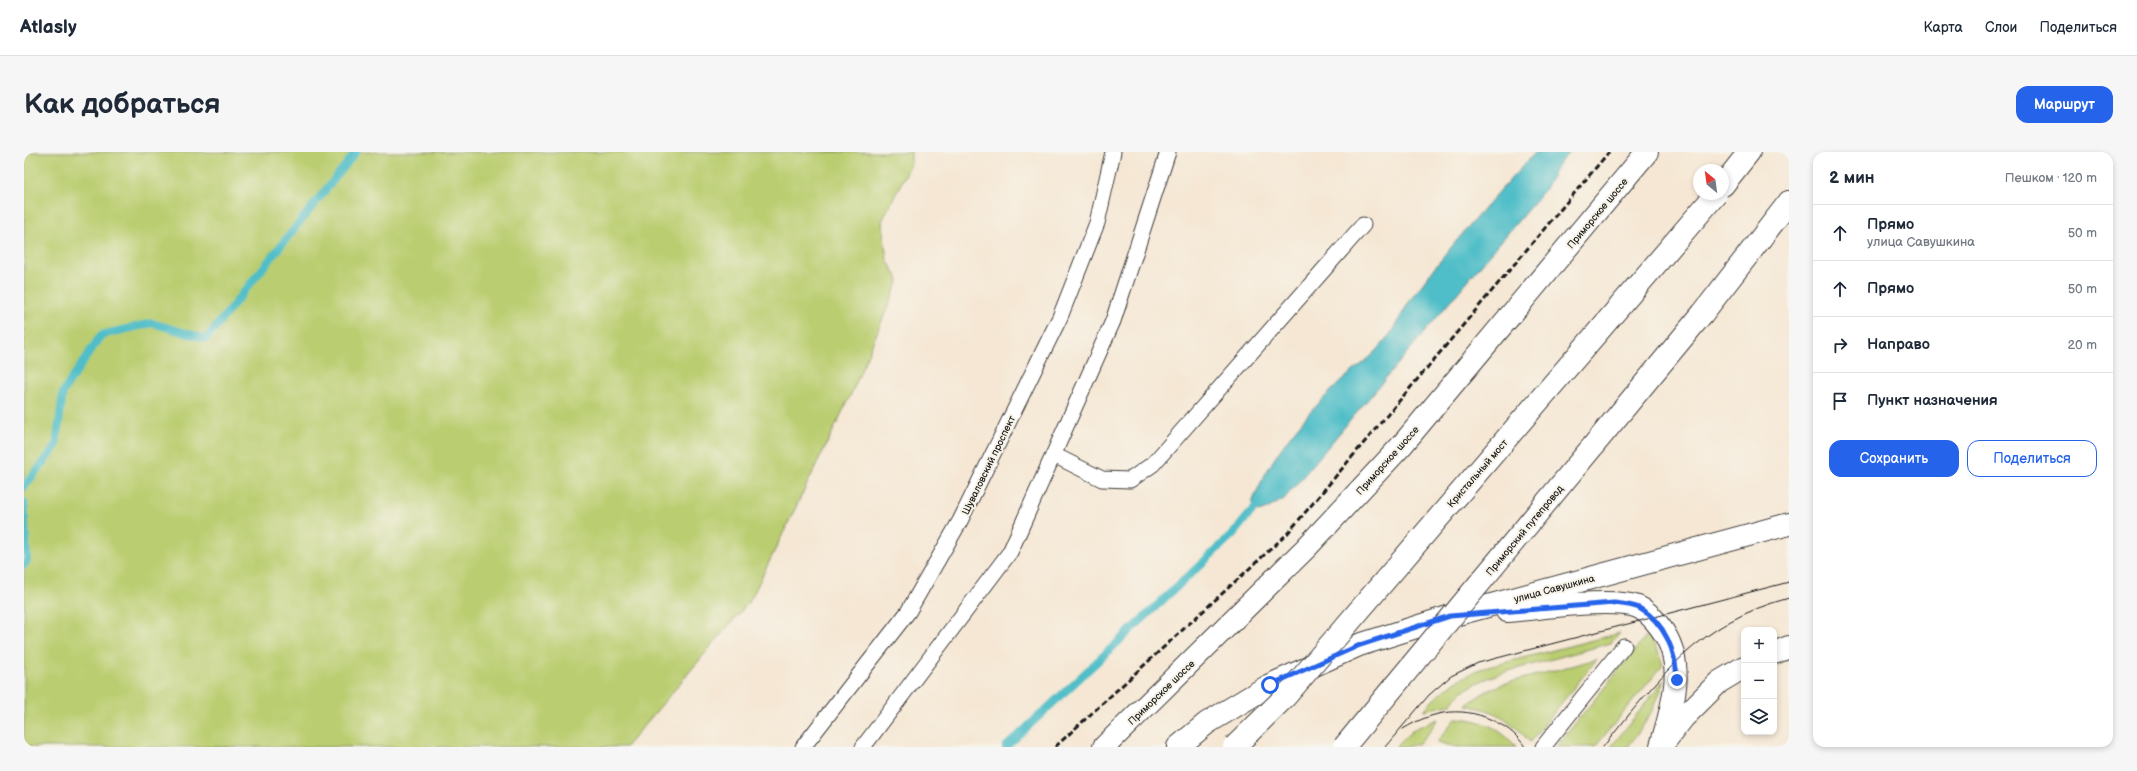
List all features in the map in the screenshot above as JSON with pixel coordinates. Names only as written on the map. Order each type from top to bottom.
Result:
[{"type":"main road","name":"Приморское шоссе","points":[[1104,747],[1284,570],[1402,445],[1647,152]]},
{"type":"main road","points":[[1729,177],[1749,152]]},
{"type":"main road","name":"Кристальный мост","points":[[1234,747],[1285,697],[1711,200]]},
{"type":"main road","name":"Приморский путепровод","points":[[1344,747],[1703,313],[1789,202]]},
{"type":"main road","name":"улица Савушкина","points":[[1178,747],[1208,724],[1270,685],[1360,645],[1450,616],[1789,524]]},
{"type":"main road","points":[[1450,616],[1614,603],[1638,607],[1653,617],[1663,631],[1676,661],[1677,680],[1673,704],[1660,747]]},
{"type":"main road","points":[[1777,652],[1789,647]]},
{"type":"main road","points":[[1660,747],[1683,718],[1719,682],[1741,669]]},
{"type":"lane","name":"Шуваловский проспект","points":[[803,747],[908,612],[960,522],[1060,317],[1097,223],[1113,152]]},
{"type":"lane","points":[[863,747],[1010,552],[1113,321],[1168,152]]},
{"type":"lane","points":[[1054,455],[1102,479],[1130,480],[1153,464],[1363,226]]},
{"type":"lane","points":[[1543,747],[1624,646]]},
{"type":"green space","points":[[24,152],[911,152],[911,164],[882,221],[887,260],[899,280],[853,390],[751,599],[626,747],[24,747]]},
{"type":"green space","points":[[1620,633],[1611,643],[1498,674],[1463,691],[1450,705],[1424,710],[1437,696],[1456,681],[1480,669]]},
{"type":"green space","points":[[1648,634],[1657,649],[1663,665],[1595,747],[1556,747]]},
{"type":"green space","points":[[1597,659],[1530,742],[1502,717],[1487,710],[1466,705],[1486,691],[1503,684]]},
{"type":"green space","points":[[1664,680],[1658,698],[1649,715],[1628,747],[1611,747]]},
{"type":"green space","points":[[1456,718],[1474,720],[1490,726],[1504,735],[1517,747],[1455,747],[1437,742]]},
{"type":"green space","points":[[1438,719],[1425,738],[1417,744],[1405,747],[1395,747],[1414,729]]},
{"type":"water","points":[[1536,152],[1570,152],[1560,162],[1545,189],[1284,499],[1259,512],[1254,508],[1252,503],[1267,471],[1286,441],[1321,401],[1381,346],[1428,276],[1488,204]]},
{"type":"waterway","points":[[24,487],[56,446],[63,392],[101,335],[152,323],[206,339],[356,152]]},
{"type":"waterway","points":[[1006,747],[1233,534],[1261,500]]},
{"type":"waterway","points":[[24,502],[27,560],[24,565]]},
{"type":"tram line","points":[[1385,747],[1429,695],[1451,676],[1478,663],[1789,582]]},
{"type":"tram line","points":[[1603,747],[1662,676],[1705,637],[1729,622],[1757,608],[1789,598]]},
{"type":"tram line","points":[[1403,729],[1438,714],[1462,712],[1486,717],[1506,727],[1523,743],[1525,747]]},
{"type":"railway","points":[[1055,747],[1287,534],[1609,152]]},
{"type":"route","points":[[1270,685],[1360,645],[1450,616],[1614,603],[1638,607],[1653,617],[1663,631],[1670,645],[1676,661],[1677,680]]}]
